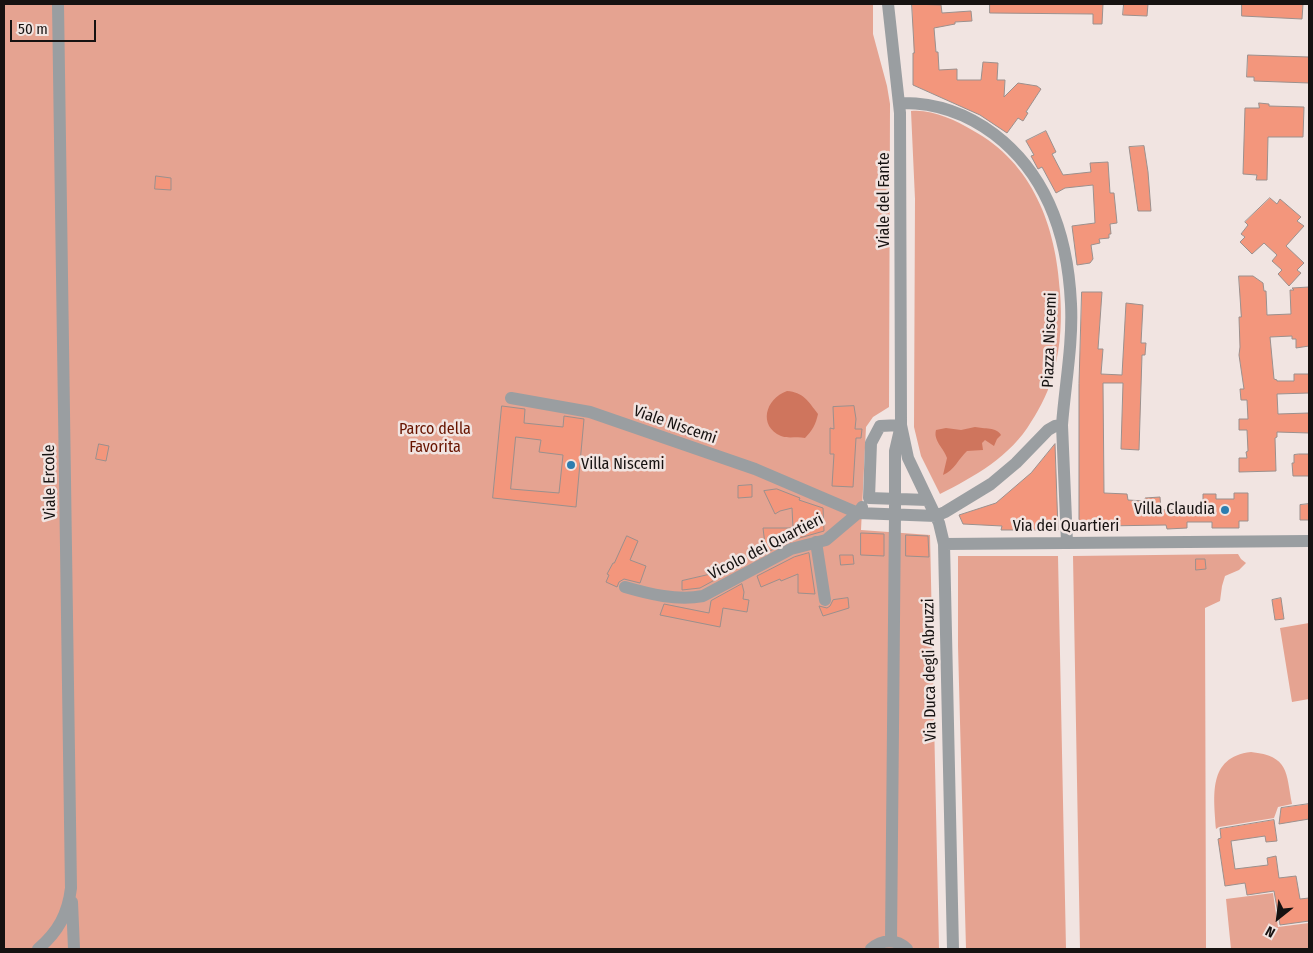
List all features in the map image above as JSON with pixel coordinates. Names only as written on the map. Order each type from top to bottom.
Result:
[{"type":"street","name":"Viale Ercole","points":[[38,949],[62,922],[67,911],[71,888],[58,4]]},
{"type":"street","name":"Viale del Fante","points":[[888,4],[899,103],[901,199],[900,397]]},
{"type":"street","name":"Piazza Niscemi","points":[[899,103],[928,104],[965,116],[983,126],[1020,157],[1032,172],[1054,212],[1066,257],[1071,304],[1071,328],[1062,425],[1067,543]]},
{"type":"street","name":"Via Duca degli Abruzzi","points":[[900,397],[901,425],[908,458],[936,516],[944,544],[953,949]]},
{"type":"street","name":"Viale Niscemi","points":[[511,398],[590,412],[755,469],[858,512],[936,516]]},
{"type":"street","points":[[891,941],[895,514],[895,500],[895,451],[901,425],[880,426],[871,443],[869,498],[895,500],[928,500]]},
{"type":"street","points":[[936,516],[965,502],[991,484],[1016,463],[1048,430],[1062,425]]},
{"type":"street","name":"Vicolo dei Quartieri","points":[[625,587],[652,595],[695,598],[703,596],[791,549],[826,540],[858,512],[869,498]]},
{"type":"street","name":"Via dei Quartieri","points":[[944,544],[1309,541]]},
{"type":"street","points":[[816,542],[825,600]]},
{"type":"street","points":[[71,888],[74,949]]},
{"type":"street","points":[[871,949],[883,942],[891,941],[898,942],[907,949]]},
{"type":"green space","name":"Parco della Favorita","points":[[4,4],[873,4],[873,34],[890,104],[889,407],[873,417],[866,427],[861,530],[930,535],[939,949],[4,949]]},
{"type":"green space","points":[[911,111],[935,113],[972,130],[993,144],[1011,160],[1026,178],[1046,220],[1053,243],[1058,267],[1060,292],[1060,332],[1056,361],[1048,391],[1035,416],[1023,434],[1002,455],[978,473],[940,494],[921,456],[914,427],[915,199]]},
{"type":"green space","points":[[1238,554],[1246,563],[1239,570],[1225,576],[1220,601],[1205,608],[1206,949],[1080,949],[1073,556]]},
{"type":"green space","points":[[958,556],[1058,556],[1066,949],[966,949],[958,646]]},
{"type":"green space","points":[[1309,623],[1309,699],[1292,702],[1280,628]]},
{"type":"green space","points":[[1251,752],[1273,757],[1284,768],[1292,804],[1278,807],[1274,818],[1216,829],[1214,804],[1216,780],[1220,770],[1237,755]]},
{"type":"green space","points":[[1273,893],[1278,927],[1309,923],[1309,949],[1231,949],[1226,899]]},
{"type":"shaded area","points":[[787,391],[801,395],[818,414],[810,433],[805,438],[781,436],[769,426],[767,413],[769,406],[779,395]]},
{"type":"shaded area","points":[[975,427],[993,429],[1001,435],[994,446],[985,440],[982,443],[983,450],[967,451],[950,471],[943,475],[947,458],[937,441],[936,430],[946,428],[961,430]]},
{"type":"building","points":[[912,4],[941,5],[942,13],[971,11],[972,21],[955,22],[955,24],[934,28],[939,70],[957,69],[957,80],[981,80],[983,62],[998,63],[997,80],[1005,80],[1004,97],[1018,83],[1037,86],[1041,89],[1026,112],[1028,113],[1023,121],[1018,118],[1007,133],[980,115],[913,85]]},
{"type":"building","points":[[990,4],[1103,4],[1102,24],[1093,24],[1093,14],[990,13]]},
{"type":"building","points":[[1124,4],[1148,4],[1147,16],[1123,15]]},
{"type":"building","points":[[1242,4],[1303,4],[1302,19],[1242,16]]},
{"type":"building","points":[[1248,55],[1309,57],[1309,83],[1254,81],[1254,77],[1247,77]]},
{"type":"building","points":[[1259,103],[1269,104],[1269,106],[1304,107],[1303,137],[1268,137],[1267,180],[1256,180],[1257,175],[1243,174],[1245,108],[1259,108]]},
{"type":"building","points":[[1046,131],[1056,152],[1052,154],[1063,175],[1091,172],[1090,163],[1108,162],[1110,193],[1114,193],[1117,223],[1110,224],[1111,234],[1109,234],[1109,238],[1099,239],[1100,243],[1091,245],[1093,259],[1090,263],[1077,265],[1072,226],[1095,223],[1093,185],[1065,188],[1056,193],[1042,167],[1038,169],[1031,156],[1034,155],[1026,141]]},
{"type":"building","points":[[1144,146],[1151,211],[1138,211],[1129,147]]},
{"type":"building","points":[[156,176],[171,178],[171,190],[155,189]]},
{"type":"building","points":[[1270,198],[1277,204],[1280,199],[1301,217],[1297,221],[1304,226],[1286,246],[1304,263],[1297,270],[1301,273],[1289,286],[1278,274],[1282,270],[1272,261],[1277,255],[1264,243],[1252,254],[1240,242],[1245,237],[1241,234],[1248,225],[1245,222]]},
{"type":"building","points":[[1239,276],[1253,276],[1263,283],[1264,291],[1266,291],[1267,315],[1291,314],[1290,290],[1294,290],[1292,288],[1309,287],[1309,346],[1296,348],[1296,339],[1292,339],[1292,336],[1270,337],[1274,379],[1277,381],[1294,381],[1294,374],[1309,374],[1309,393],[1277,394],[1278,414],[1309,413],[1309,433],[1277,432],[1277,437],[1275,438],[1276,471],[1239,472],[1239,458],[1247,458],[1246,452],[1248,451],[1247,430],[1239,430],[1239,419],[1248,419],[1247,400],[1241,400],[1240,389],[1244,389],[1239,355],[1239,317],[1241,317]]},
{"type":"building","points":[[1082,292],[1102,292],[1098,349],[1103,349],[1101,374],[1122,375],[1126,303],[1143,305],[1141,343],[1146,343],[1145,355],[1142,355],[1139,450],[1121,449],[1123,383],[1103,383],[1104,493],[1127,494],[1128,500],[1145,501],[1145,498],[1160,497],[1161,510],[1203,508],[1203,494],[1216,494],[1216,499],[1234,499],[1234,493],[1248,493],[1248,521],[1239,521],[1239,528],[1212,528],[1212,522],[1187,522],[1187,528],[1167,529],[1166,525],[1102,526],[1102,523],[1079,523],[1079,384]]},
{"type":"building","name":"Villa Niscemi","points":[[502,406],[525,409],[524,423],[563,427],[564,416],[584,419],[576,507],[493,498]],"holes":[[[516,437],[541,440],[539,452],[563,455],[559,493],[511,489]]]},
{"type":"building","points":[[854,406],[855,429],[862,429],[861,438],[856,438],[853,487],[832,486],[834,454],[830,454],[830,428],[834,429],[833,407]]},
{"type":"building","points":[[99,444],[109,446],[106,461],[96,459]]},
{"type":"building","points":[[1055,444],[1058,530],[1001,530],[1002,526],[963,524],[959,515],[996,503],[1031,473]]},
{"type":"building","points":[[1309,454],[1309,476],[1293,476],[1292,463],[1294,463],[1294,455]]},
{"type":"building","points":[[752,485],[752,497],[738,498],[738,486]]},
{"type":"building","points":[[777,489],[800,498],[799,500],[823,508],[824,531],[789,541],[766,553],[763,528],[793,528],[792,508],[775,514],[764,491]]},
{"type":"building","points":[[1309,504],[1309,520],[1300,520],[1300,505]]},
{"type":"building","points":[[861,533],[884,534],[884,556],[861,555]]},
{"type":"building","points":[[906,535],[928,536],[929,557],[906,556]]},
{"type":"building","points":[[627,536],[638,541],[630,560],[646,566],[640,583],[624,579],[619,582],[617,587],[606,582],[609,575],[607,574]]},
{"type":"building","points":[[809,553],[815,594],[798,593],[798,574],[761,587],[757,576],[794,557]]},
{"type":"building","points":[[840,555],[853,555],[854,564],[841,565]]},
{"type":"building","points":[[1196,559],[1205,559],[1206,569],[1196,570]]},
{"type":"building","points":[[721,572],[722,576],[700,588],[682,590],[682,581]]},
{"type":"building","points":[[742,584],[743,599],[749,600],[747,612],[723,608],[720,627],[660,615],[664,604],[709,613],[711,601]]},
{"type":"building","points":[[848,598],[849,608],[823,616],[819,606],[827,608],[833,600]]},
{"type":"building","points":[[1281,598],[1284,619],[1275,620],[1272,600]]},
{"type":"building","points":[[1309,804],[1309,819],[1279,824],[1281,808]]},
{"type":"building","points":[[1274,820],[1277,841],[1266,842],[1265,836],[1231,841],[1235,869],[1268,865],[1267,858],[1276,856],[1279,878],[1296,876],[1300,899],[1309,898],[1309,921],[1280,925],[1274,891],[1247,895],[1245,883],[1225,886],[1218,839],[1221,838],[1220,829]]},
{"type":"place","name":"Villa Niscemi","points":[[571,465]]},
{"type":"place","name":"Villa Claudia","points":[[1225,510]]}]
